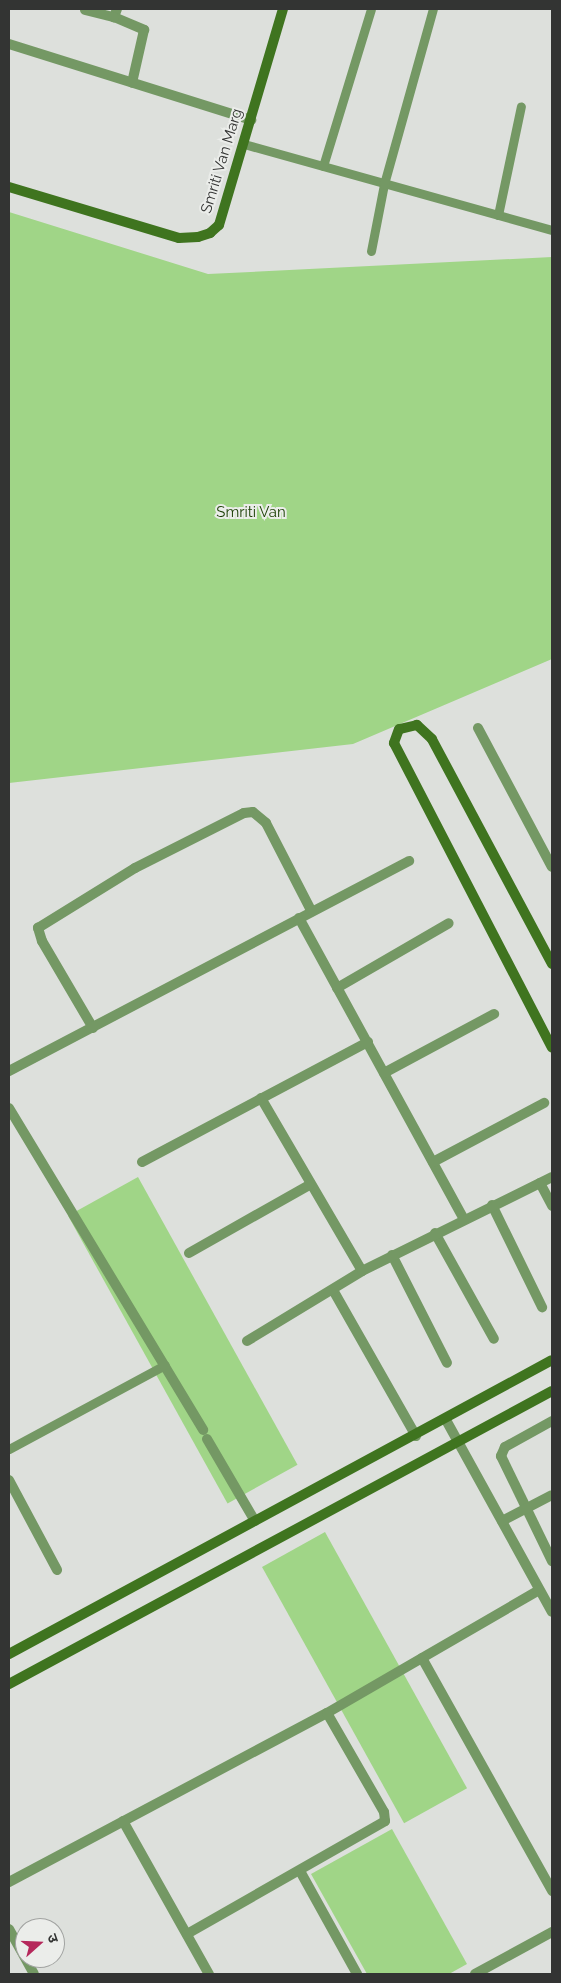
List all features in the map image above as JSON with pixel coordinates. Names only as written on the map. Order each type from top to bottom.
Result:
[{"type":"street","name":"Smriti Van Marg","points":[[9,187],[180,238],[198,238],[219,225],[283,9]]},
{"type":"street","points":[[85,10],[116,13],[144,30],[132,83]]},
{"type":"street","points":[[9,44],[251,120]]},
{"type":"street","points":[[552,964],[432,739],[417,725],[398,729],[394,743],[552,1048]]},
{"type":"street","points":[[478,728],[552,867]]},
{"type":"street","points":[[93,1028],[42,941],[38,928],[135,868],[244,813],[253,812],[266,823],[311,910]]},
{"type":"street","points":[[9,1071],[93,1028],[311,910],[409,861]]},
{"type":"street","points":[[299,918],[464,1219]]},
{"type":"street","points":[[337,988],[449,923]]},
{"type":"street","points":[[384,1073],[494,1014]]},
{"type":"street","points":[[142,1162],[368,1042]]},
{"type":"street","points":[[261,1098],[309,1185],[362,1271]]},
{"type":"street","points":[[433,1162],[544,1103]]},
{"type":"street","points":[[9,1108],[166,1365],[256,1521]]},
{"type":"street","points":[[247,1341],[362,1271],[435,1233],[552,1177]]},
{"type":"street","points":[[540,1183],[552,1206]]},
{"type":"street","points":[[190,1253],[309,1185]]},
{"type":"street","points":[[492,1205],[542,1307]]},
{"type":"street","points":[[435,1233],[494,1339]]},
{"type":"street","points":[[392,1255],[447,1363]]},
{"type":"street","points":[[333,1290],[416,1436]]},
{"type":"street","points":[[9,1654],[446,1420],[552,1360]]},
{"type":"street","points":[[9,1684],[459,1443],[552,1390]]},
{"type":"street","points":[[446,1420],[552,1612]]},
{"type":"street","points":[[552,1420],[505,1447],[502,1456],[552,1561]]},
{"type":"street","points":[[9,1480],[57,1570]]},
{"type":"street","points":[[502,1521],[552,1494]]},
{"type":"street","points":[[9,1882],[327,1713],[540,1590]]},
{"type":"street","points":[[422,1658],[552,1891]]},
{"type":"street","points":[[187,1934],[385,1821],[384,1812],[327,1713]]},
{"type":"street","points":[[123,1821],[210,1974]]},
{"type":"street","points":[[300,1871],[357,1974]]},
{"type":"street","points":[[9,1928],[34,1974]]},
{"type":"street","points":[[475,1974],[552,1932]]},
{"type":"lane","points":[[323,166],[371,9]]},
{"type":"lane","points":[[371,251],[384,184],[434,9]]},
{"type":"lane","points":[[498,215],[521,106]]},
{"type":"lane","points":[[244,144],[552,230]]},
{"type":"lane","points":[[9,1449],[166,1365]]},
{"type":"green space","name":"Smriti Van","points":[[9,212],[208,274],[552,257],[552,659],[353,744],[9,783]]},
{"type":"green space","points":[[138,1177],[298,1465],[228,1504],[68,1216]]},
{"type":"green space","points":[[325,1532],[467,1788],[404,1823],[262,1567]]},
{"type":"green space","points":[[392,1829],[467,1964],[449,1974],[367,1974],[311,1874]]}]
